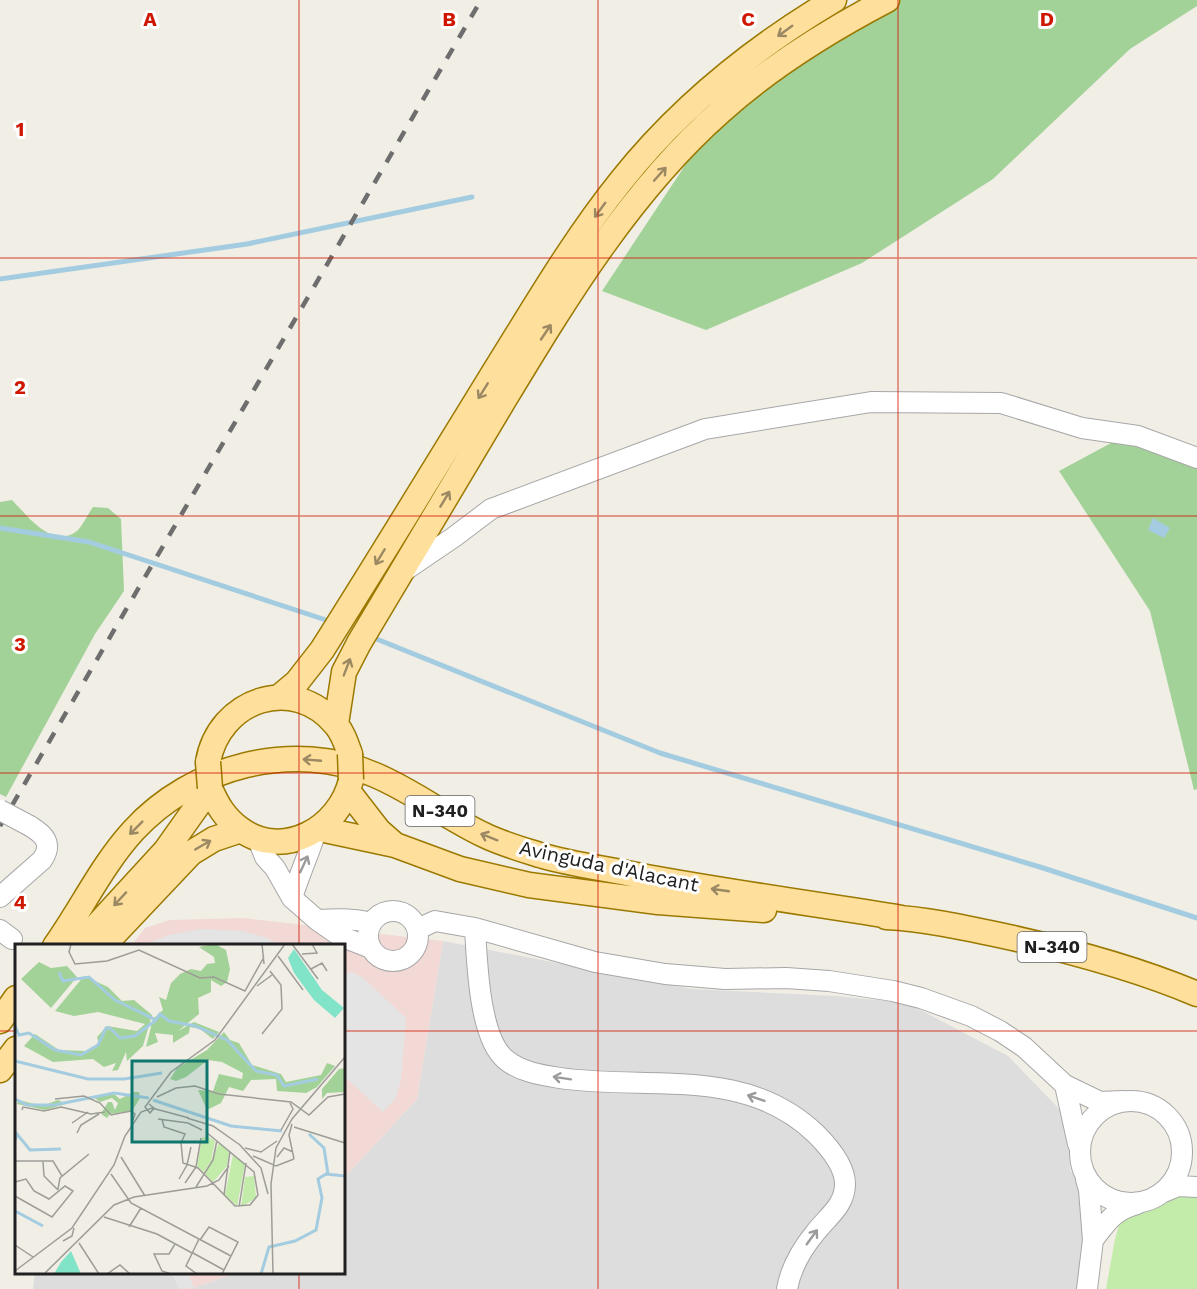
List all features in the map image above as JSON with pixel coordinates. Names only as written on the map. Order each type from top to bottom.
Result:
[{"type":"main road","points":[[279,697],[297,682],[322,650],[568,254],[622,180],[701,98],[787,29],[834,0]]},
{"type":"main road","points":[[336,724],[344,672],[348,661],[538,344],[620,221],[693,138],[748,88],[817,39],[887,0]]},
{"type":"main road","points":[[249,834],[227,819],[217,804],[210,789],[208,762],[215,737],[230,717],[253,702],[279,697],[295,699],[310,704],[324,713],[336,724],[350,753],[349,785]]},
{"type":"main road","name":"Avinguda d'Alacant","points":[[56,944],[117,850],[134,829],[162,805],[200,781],[220,772],[285,758],[328,761],[374,774],[485,836],[543,856],[702,887],[902,918]]},
{"type":"main road","name":"N-340","points":[[104,944],[191,853],[213,839],[249,834],[272,840],[302,837],[318,830],[332,818],[342,805],[349,785]]},
{"type":"main road","name":"N-340","points":[[349,785],[379,831],[395,845]]},
{"type":"main road","points":[[79,944],[166,850],[210,789]]},
{"type":"main road","name":"N-340","points":[[318,830],[395,845],[460,869],[529,885],[658,902],[902,918],[976,930],[1072,952],[1197,994]]},
{"type":"main road","points":[[0,1021],[15,999]]},
{"type":"main road","points":[[0,1038],[15,1019]]},
{"type":"main road","points":[[0,1070],[15,1050]]},
{"type":"street","points":[[399,575],[490,509],[705,429],[871,402],[1001,403],[1082,428],[1138,436],[1197,458]]},
{"type":"street","points":[[0,810],[30,825],[47,840],[49,846],[42,860],[0,897]]},
{"type":"street","points":[[292,898],[300,871],[318,830]]},
{"type":"street","points":[[249,834],[275,868],[292,898],[340,936],[371,948],[376,954],[390,961],[406,958],[417,946],[418,929],[408,916],[392,911],[376,917],[368,931],[371,948]]},
{"type":"street","points":[[317,920],[339,918],[371,923]]},
{"type":"street","points":[[418,929],[435,921],[475,928],[571,956],[654,972],[725,979],[786,978],[830,981],[865,985],[921,998],[972,1016],[1000,1031],[1037,1058],[1065,1085],[1100,1102],[1123,1101]]},
{"type":"street","points":[[475,928],[478,981],[493,1042],[504,1058],[524,1070],[581,1081],[654,1082],[710,1086],[734,1091],[784,1109],[824,1142],[843,1171],[845,1184],[843,1200],[800,1254],[790,1274],[787,1289]]},
{"type":"street","points":[[1065,1085],[1089,1190],[1094,1240],[1086,1289]]},
{"type":"street","points":[[1079,1149],[1085,1126],[1097,1112],[1110,1104],[1128,1100],[1147,1102],[1163,1111],[1189,1152],[1197,1160]]},
{"type":"street","points":[[1094,1240],[1112,1216],[1127,1207],[1156,1197],[1170,1186],[1180,1166],[1182,1147],[1179,1133]]},
{"type":"street","points":[[1083,1171],[1088,1182],[1101,1195],[1123,1203],[1141,1203]]},
{"type":"street","points":[[1161,1193],[1178,1186],[1197,1187]]},
{"type":"shaded area","points":[[243,918],[443,941],[417,1099],[345,1177],[345,944],[133,944],[145,928],[170,920]]},
{"type":"shaded area","points":[[200,929],[242,931],[267,938],[277,944],[146,944],[169,935]]},
{"type":"shaded area","points":[[443,941],[691,989],[836,996],[907,1003],[1008,1056],[1068,1118],[1070,1169],[1084,1196],[1088,1230],[1077,1289],[191,1289],[232,1274],[345,1274],[345,1177],[417,1099]]},
{"type":"shaded area","points":[[352,972],[362,977],[406,1018],[401,1079],[396,1098],[383,1112],[345,1077],[345,974]]},
{"type":"shaded area","points":[[35,1274],[172,1274],[179,1289],[33,1289]]},
{"type":"shaded area","points":[[172,1274],[232,1274],[191,1289],[179,1289]]},
{"type":"shaded area","points":[[172,1274],[188,1274],[194,1288],[179,1289]]},
{"type":"green space","points":[[888,0],[1197,0],[1197,6],[1130,49],[993,179],[862,263],[706,330],[602,291],[721,111]]},
{"type":"green space","points":[[1126,435],[1197,456],[1197,789],[1194,790],[1150,611],[1059,471]]},
{"type":"green space","points":[[12,500],[41,528],[58,536],[68,536],[77,531],[93,507],[108,508],[121,519],[124,591],[95,634],[6,797],[0,794],[0,502]]},
{"type":"green space","points":[[1179,1195],[1197,1197],[1197,1289],[1106,1289],[1120,1222],[1138,1213],[1161,1206]]},
{"type":"water","points":[[1153,518],[1170,528],[1164,538],[1148,530]]},
{"type":"waterway","points":[[0,279],[247,244],[472,197]]},
{"type":"waterway","points":[[0,528],[89,542],[332,622]]},
{"type":"waterway","points":[[369,636],[660,753],[1040,867],[1197,918]]},
{"type":"railway","points":[[0,826],[481,0]]}]
